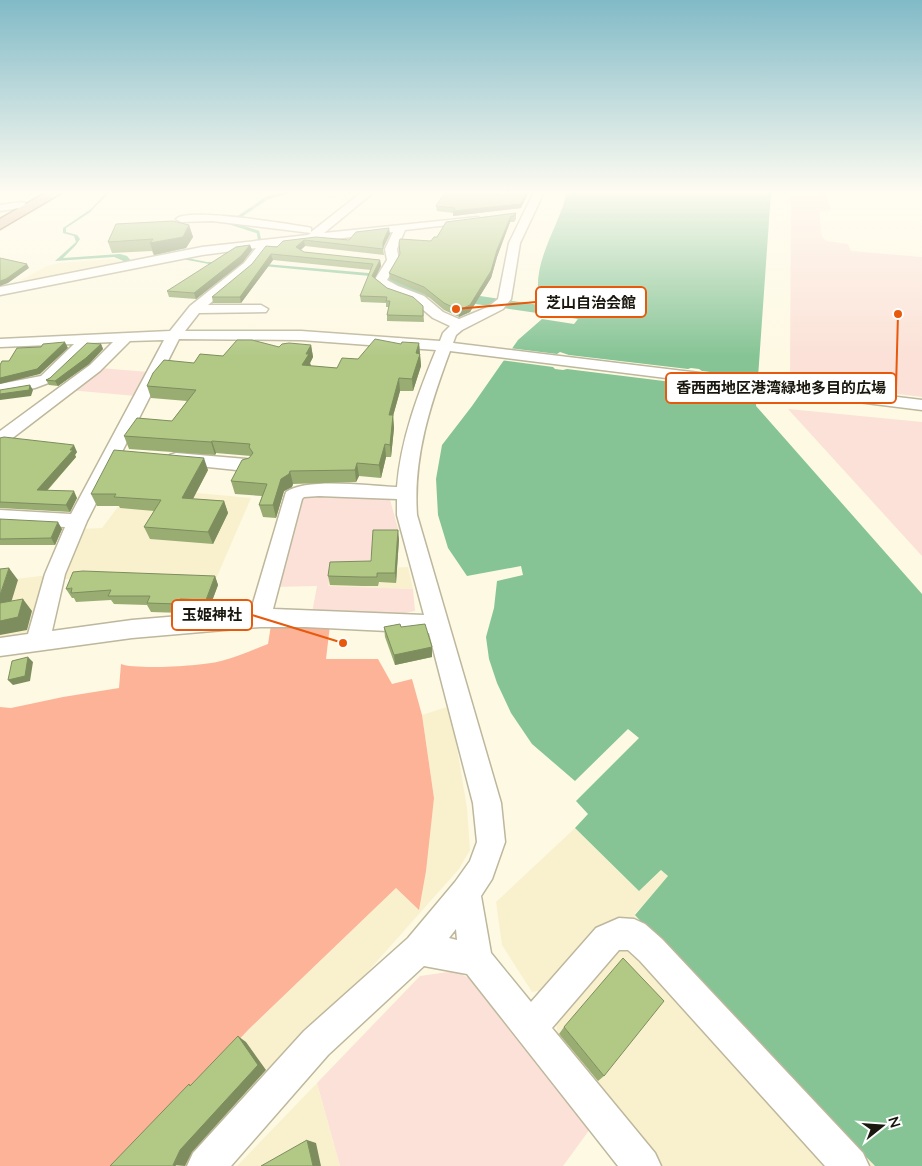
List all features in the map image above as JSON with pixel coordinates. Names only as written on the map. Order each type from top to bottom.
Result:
[{"type":"street","points":[[0,291],[132,264],[239,246]]},
{"type":"street","points":[[38,640],[55,574],[77,521],[174,335],[195,309],[251,263],[263,246]]},
{"type":"street","points":[[392,246],[380,281],[393,289],[420,299],[438,315],[458,324]]},
{"type":"street","points":[[206,1166],[316,1043],[419,949],[466,893],[482,869],[491,842],[487,803],[407,515],[405,493],[408,463],[415,430],[450,333],[458,324],[495,309],[502,304],[506,298],[507,280],[514,246]]},
{"type":"street","points":[[195,309],[261,309]]},
{"type":"street","points":[[0,343],[174,335],[333,337],[483,351],[922,406]]},
{"type":"street","points":[[0,439],[96,368],[126,337]]},
{"type":"street","points":[[0,389],[35,383],[46,379],[87,339]]},
{"type":"street","points":[[111,454],[130,456]]},
{"type":"street","points":[[159,458],[246,465]]},
{"type":"street","points":[[260,618],[293,496],[300,491],[319,490],[405,493]]},
{"type":"street","points":[[0,518],[77,521]]},
{"type":"street","points":[[0,647],[38,640],[132,629],[260,618],[305,618],[438,626]]},
{"type":"street","points":[[466,893],[476,960],[642,1166]]},
{"type":"street","points":[[531,1027],[607,939],[619,934],[634,935],[651,950],[850,1166]]},
{"type":"street","points":[[419,949],[476,960]]},
{"type":"shaded area","points":[[71,246],[75,246],[63,258],[120,254],[127,256],[132,262],[182,257],[207,262],[244,262],[380,274],[421,287],[579,311],[581,307],[539,300],[539,272],[546,246],[767,246],[756,406],[922,594],[922,1166],[875,1166],[705,992],[635,915],[668,876],[661,870],[639,891],[575,828],[588,814],[576,801],[639,738],[628,729],[575,781],[532,744],[511,713],[497,683],[489,659],[486,637],[494,608],[497,581],[523,575],[521,566],[467,576],[448,548],[438,515],[436,479],[442,445],[518,340],[542,319],[574,324],[578,319],[421,296],[378,277],[370,276],[239,264],[209,264],[182,259],[140,268],[114,257],[55,261]]},
{"type":"shaded area","points":[[791,246],[849,246],[851,251],[922,257],[922,397],[790,381]]},
{"type":"shaded area","points":[[119,260],[123,265],[36,282],[21,280],[47,266],[59,263]]},
{"type":"shaded area","points":[[100,368],[148,372],[136,396],[69,390]]},
{"type":"shaded area","points":[[788,409],[922,422],[922,556]]},
{"type":"shaded area","points":[[133,487],[251,498],[215,581],[60,579],[78,529],[102,528]]},
{"type":"shaded area","points":[[301,494],[389,496],[399,532],[374,534],[369,568],[332,570],[328,586],[413,589],[415,611],[391,616],[312,613],[317,586],[272,587]]},
{"type":"shaded area","points":[[408,567],[413,589],[328,586],[332,570]]},
{"type":"shaded area","points":[[48,575],[32,636],[0,642],[0,581]]},
{"type":"shaded area","points":[[271,625],[330,625],[326,659],[378,659],[392,684],[412,679],[422,715],[434,798],[426,871],[419,910],[396,888],[249,1029],[119,1166],[0,1166],[0,707],[11,708],[119,688],[121,664],[141,667],[170,667],[212,663],[227,659],[268,644]]},
{"type":"shaded area","points":[[450,706],[467,808],[470,850],[459,869],[195,1166],[119,1166],[249,1029],[396,888],[418,909],[434,798],[422,715]]},
{"type":"shaded area","points":[[575,828],[639,891],[662,870],[668,877],[635,914],[705,992],[875,1166],[663,1166],[558,1036],[550,989],[532,992],[502,945],[496,902]]},
{"type":"shaded area","points":[[455,971],[481,984],[590,1129],[563,1166],[340,1166],[317,1083],[420,976]]},
{"type":"shaded area","points":[[317,1083],[340,1166],[237,1166]]},
{"type":"pier","points":[[509,348],[557,354],[560,352],[569,355],[691,368],[760,378],[759,393],[555,369],[553,367],[500,360]]},
{"type":"building","points":[[249,246],[241,256],[194,293],[167,291],[236,247]]},
{"type":"building","points":[[266,246],[297,246],[304,252],[380,260],[372,276],[387,288],[413,297],[423,306],[423,316],[387,315],[390,301],[386,301],[387,297],[360,296],[373,264],[271,254],[240,297],[212,297],[252,264]]},
{"type":"building","points":[[360,246],[383,246],[383,249]]},
{"type":"building","points":[[399,246],[498,246],[491,271],[470,305],[459,310],[444,303],[424,287],[389,273],[400,254]]},
{"type":"building","points":[[0,258],[27,264],[6,279],[0,281]]},
{"type":"building","points":[[375,339],[401,344],[402,342],[419,343],[416,353],[420,354],[412,379],[399,378],[389,415],[393,415],[390,445],[385,444],[379,465],[357,463],[355,470],[290,471],[289,474],[281,479],[273,505],[259,505],[267,484],[231,481],[242,460],[249,458],[253,453],[249,447],[250,444],[124,436],[137,418],[172,421],[196,390],[147,386],[153,373],[164,360],[194,363],[200,354],[223,356],[237,340],[252,340],[279,347],[282,344],[289,343],[311,345],[306,354],[309,354],[302,365],[337,368],[342,358],[358,359]]},
{"type":"building","points":[[65,342],[37,369],[0,378],[0,365],[2,361],[9,361],[17,348],[41,347],[43,344]]},
{"type":"building","points":[[87,343],[101,344],[86,358],[55,381],[46,380],[50,378]]},
{"type":"building","points":[[30,385],[29,390],[0,394],[0,390]]},
{"type":"building","points":[[0,438],[74,445],[70,450],[73,450],[37,490],[74,491],[66,505],[0,502]]},
{"type":"building","points":[[114,450],[204,458],[182,498],[224,501],[208,532],[144,527],[161,500],[114,497],[116,494],[91,494]]},
{"type":"building","points":[[0,519],[58,522],[51,538],[0,539]]},
{"type":"building","points":[[373,530],[398,530],[395,573],[377,573],[377,577],[328,576],[330,562],[371,561]]},
{"type":"building","points":[[9,568],[0,595],[0,569]]},
{"type":"building","points":[[73,572],[215,576],[206,600],[180,599],[178,604],[147,603],[150,596],[108,596],[111,590],[71,593],[72,588],[66,589]]},
{"type":"building","points":[[23,599],[18,617],[0,621],[0,603]]},
{"type":"building","points":[[400,624],[401,627],[425,624],[432,647],[394,655],[384,627]]},
{"type":"building","points":[[28,657],[25,676],[8,680],[12,661]]},
{"type":"building","points":[[623,958],[664,1001],[604,1076],[564,1027]]},
{"type":"building","points":[[238,1036],[258,1065],[180,1150],[173,1165],[176,1166],[110,1166],[189,1084],[190,1086]]},
{"type":"building","points":[[307,1140],[313,1166],[261,1166]]},
{"type":"place","name":"芝山自治会館","points":[[456,309]]},
{"type":"place","name":"香西西地区港湾緑地多目的広場","points":[[898,314]]},
{"type":"place","name":"玉姫神社","points":[[343,643]]}]
